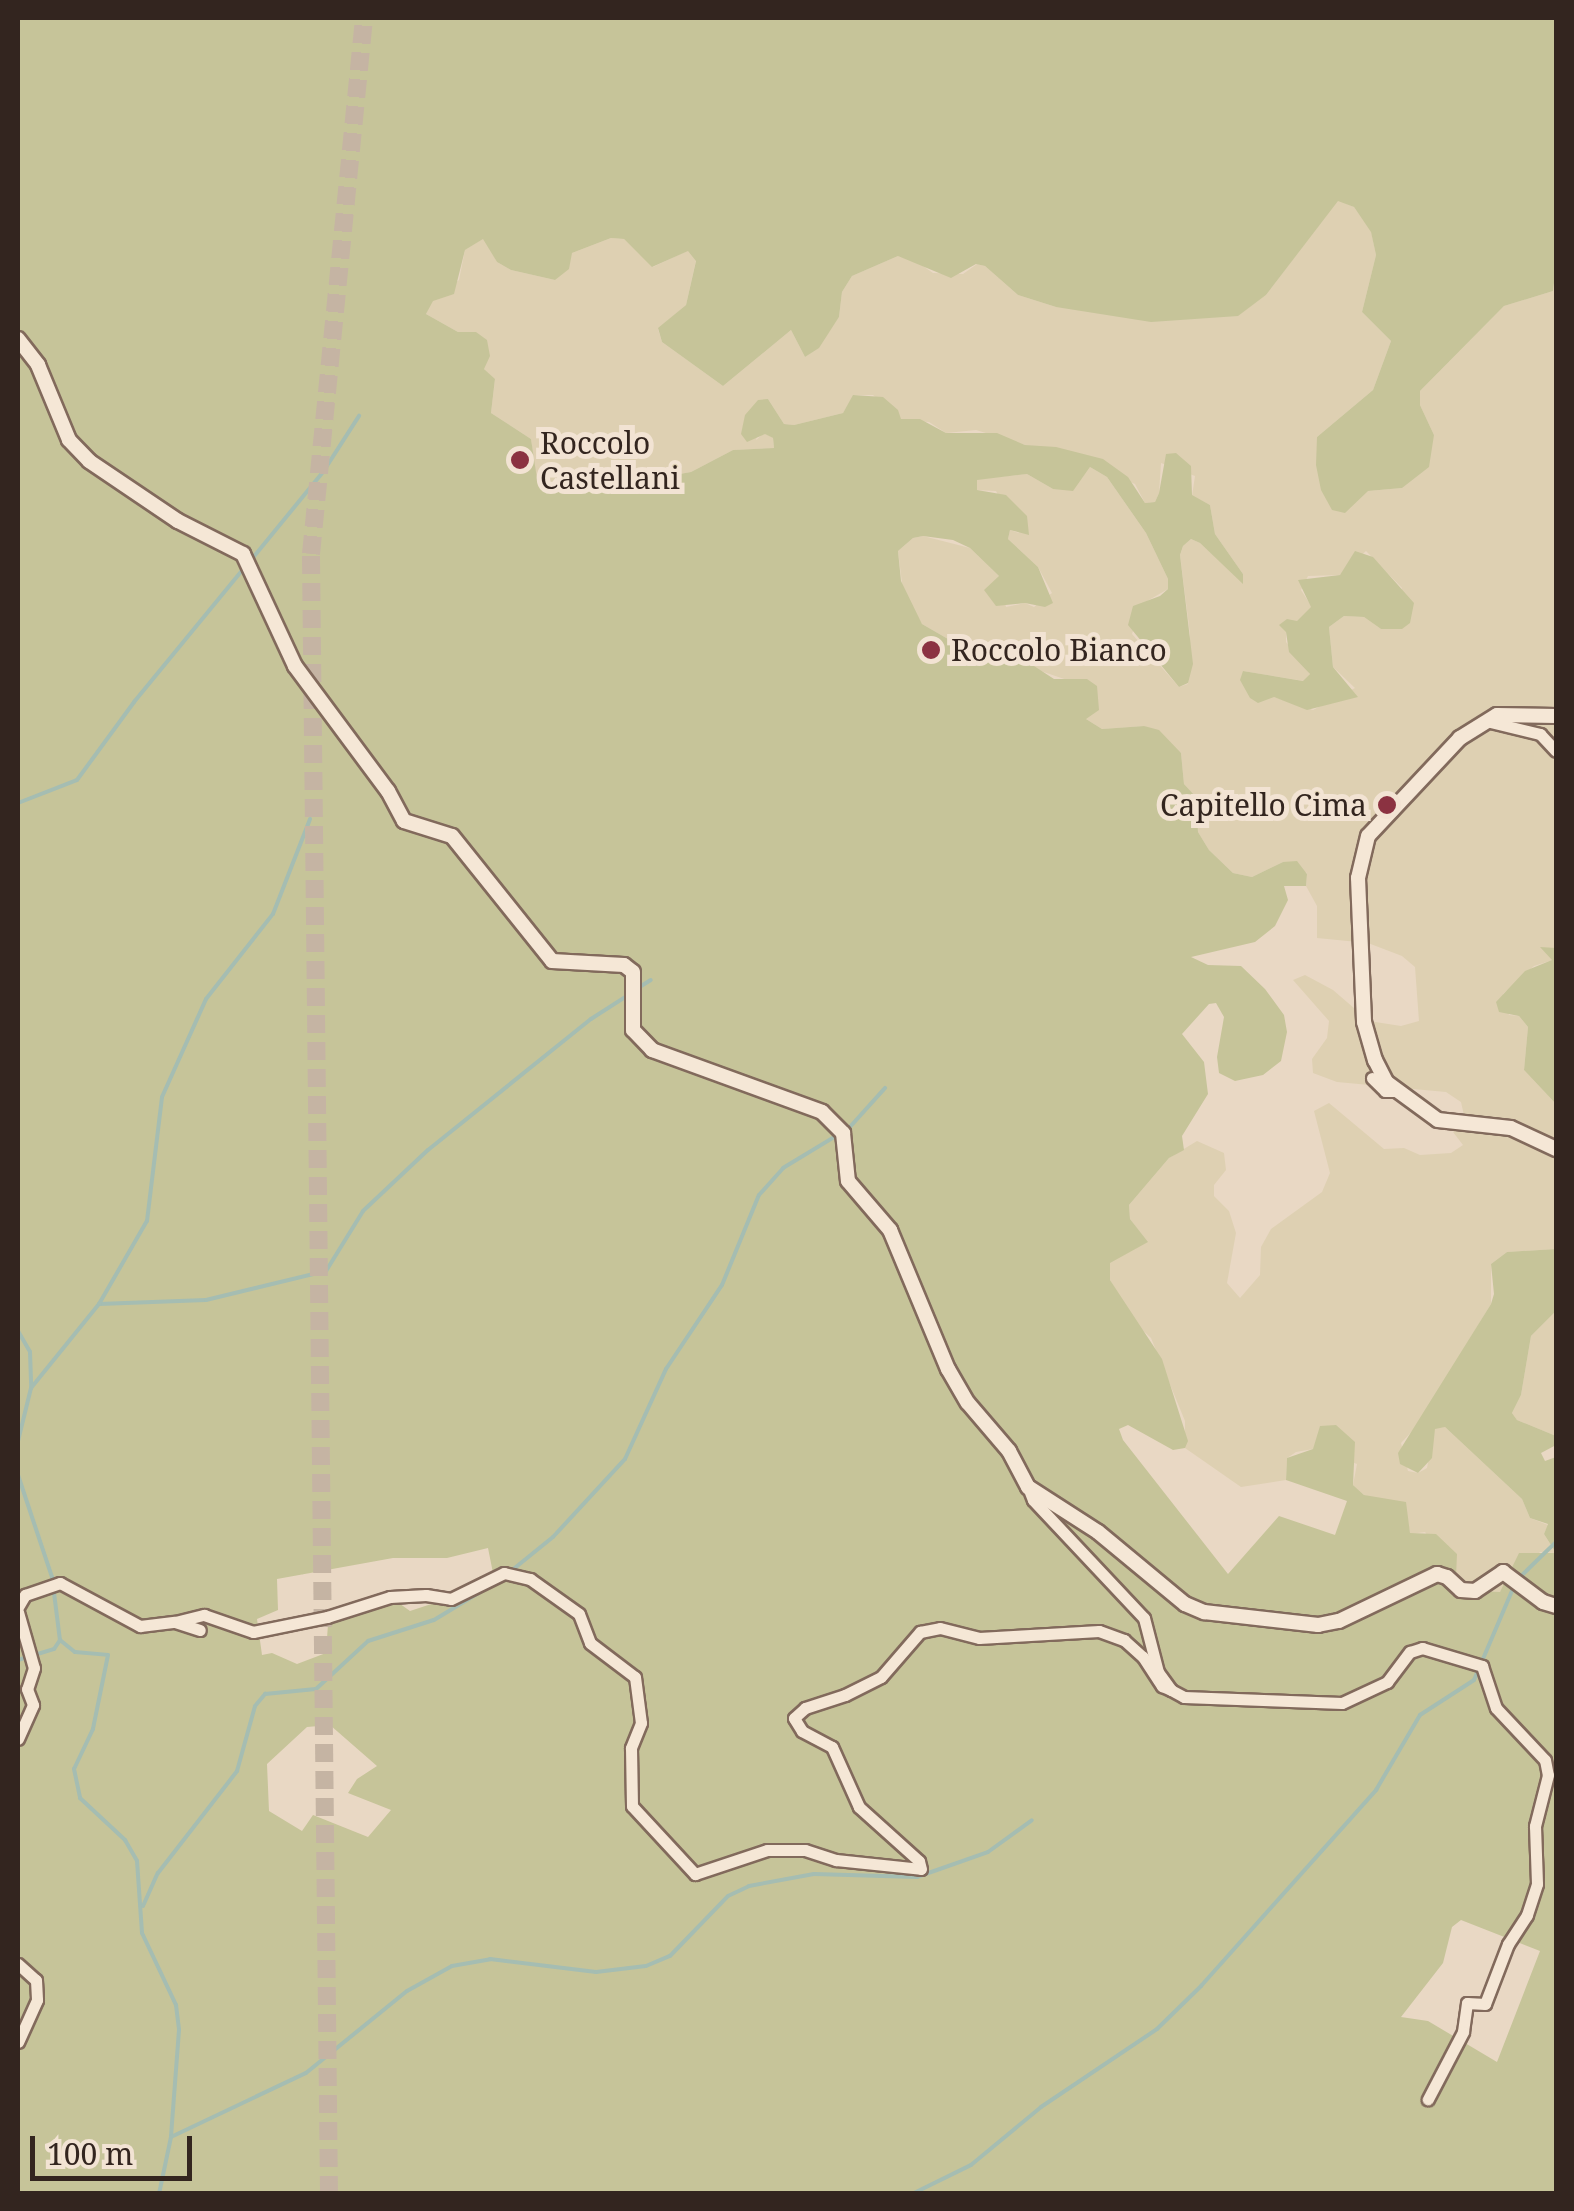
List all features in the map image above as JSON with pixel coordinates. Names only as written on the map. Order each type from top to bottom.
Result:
[{"type":"street","points":[[18,339],[38,364],[69,440],[89,461],[247,564],[295,666],[388,791],[396,812],[404,820],[452,836],[552,960],[624,965],[633,972],[633,1030],[652,1050],[822,1112],[841,1130],[848,1181],[890,1230],[948,1368],[968,1403],[1009,1450],[1033,1500],[1144,1618],[1158,1672],[1171,1690]]},
{"type":"street","points":[[1556,716],[1498,715],[1447,750],[1408,798],[1372,830],[1362,848],[1358,878],[1364,1022],[1374,1060],[1396,1092],[1438,1120],[1511,1128],[1556,1148]]},
{"type":"street","points":[[1486,721],[1526,728],[1540,734],[1556,751]]},
{"type":"street","points":[[1372,1078],[1385,1091],[1396,1092]]},
{"type":"street","points":[[1028,1487],[1098,1532],[1185,1604],[1204,1612],[1318,1625],[1339,1621],[1436,1574],[1447,1577],[1461,1590],[1475,1591],[1497,1575],[1516,1581],[1543,1602],[1556,1606]]},
{"type":"street","points":[[18,1739],[33,1705],[27,1689],[34,1668],[18,1610],[25,1595],[60,1583],[140,1626],[204,1615],[254,1632],[327,1618],[390,1598],[426,1595],[451,1599],[504,1573],[530,1579],[580,1614],[590,1643],[635,1677],[641,1723],[631,1748],[632,1806],[695,1874],[767,1850],[804,1850],[836,1860],[921,1869],[919,1862],[860,1806],[832,1748],[802,1730],[794,1718],[804,1708],[881,1677],[920,1632],[940,1628],[979,1638],[1100,1631],[1124,1640],[1142,1657],[1162,1686],[1184,1698],[1342,1703],[1387,1682],[1410,1652],[1422,1648],[1478,1665],[1496,1708],[1545,1760],[1548,1775],[1535,1826],[1537,1884],[1528,1916],[1508,1944],[1485,2004],[1467,2002],[1464,2032],[1430,2095]]},
{"type":"street","points":[[175,1622],[200,1630]]},
{"type":"street","points":[[18,1964],[36,1980],[37,2000],[18,2042]]},
{"type":"shaded area","points":[[18,18],[1556,18],[1553,291],[1504,306],[1420,391],[1420,405],[1434,435],[1429,467],[1402,488],[1368,491],[1345,513],[1332,510],[1321,490],[1316,465],[1317,437],[1373,390],[1391,341],[1362,312],[1376,255],[1371,232],[1354,207],[1338,201],[1266,295],[1238,316],[1151,322],[1056,307],[1018,295],[985,266],[976,264],[951,278],[898,256],[852,276],[842,292],[839,317],[819,348],[805,357],[791,330],[723,386],[662,342],[658,328],[686,305],[696,261],[688,251],[652,267],[624,239],[611,238],[572,253],[569,269],[555,280],[511,270],[497,262],[483,239],[465,250],[454,294],[433,301],[426,314],[458,332],[476,332],[487,340],[490,356],[484,369],[495,379],[491,413],[531,439],[538,485],[606,470],[657,478],[691,472],[733,450],[774,448],[773,438],[765,434],[747,442],[741,434],[745,415],[758,400],[768,399],[784,424],[794,425],[843,413],[853,395],[883,397],[898,410],[901,419],[920,419],[946,433],[997,433],[1025,445],[1056,447],[1103,459],[1128,477],[1145,503],[1155,502],[1159,493],[1166,454],[1176,453],[1191,466],[1192,495],[1210,505],[1215,534],[1243,574],[1243,584],[1200,543],[1191,539],[1183,546],[1180,555],[1193,664],[1188,683],[1179,687],[1128,625],[1133,606],[1160,596],[1168,589],[1168,579],[1146,533],[1107,477],[1090,467],[1073,491],[1053,489],[1027,474],[977,480],[977,490],[1006,495],[1027,516],[1029,535],[1010,530],[1008,539],[1038,567],[1053,603],[1045,607],[1025,603],[996,606],[984,590],[999,576],[970,548],[953,540],[913,538],[898,551],[901,581],[922,624],[948,639],[1034,666],[1054,679],[1087,679],[1097,686],[1099,710],[1086,719],[1102,729],[1144,726],[1159,730],[1181,753],[1184,784],[1196,797],[1198,832],[1209,850],[1233,873],[1252,877],[1283,862],[1297,861],[1307,874],[1306,886],[1284,886],[1288,900],[1275,926],[1255,942],[1191,957],[1208,965],[1241,966],[1284,1015],[1287,1032],[1281,1061],[1263,1075],[1235,1081],[1219,1073],[1217,1057],[1224,1017],[1216,1003],[1209,1004],[1182,1034],[1204,1062],[1208,1094],[1182,1136],[1184,1150],[1169,1158],[1129,1205],[1130,1219],[1148,1242],[1110,1263],[1110,1280],[1162,1359],[1188,1441],[1185,1448],[1173,1450],[1128,1425],[1119,1429],[1123,1440],[1228,1574],[1279,1516],[1335,1535],[1347,1501],[1286,1480],[1287,1458],[1313,1449],[1320,1426],[1336,1425],[1355,1442],[1353,1485],[1364,1495],[1406,1502],[1410,1533],[1436,1534],[1457,1554],[1456,1577],[1468,1590],[1500,1592],[1519,1553],[1556,1553],[1556,2193],[18,2193]],"holes":[[[488,1548],[495,1583],[410,1611],[396,1601],[328,1624],[326,1653],[297,1664],[272,1653],[262,1655],[257,1619],[278,1610],[277,1579],[393,1558],[447,1558]],[[330,1725],[377,1766],[357,1779],[348,1793],[391,1810],[368,1837],[313,1815],[302,1831],[269,1811],[267,1764],[307,1727]],[[1461,1920],[1540,1951],[1497,2062],[1428,2021],[1401,2017],[1443,1963],[1452,1927]]]},
{"type":"shaded area","points":[[1338,200],[1354,207],[1371,231],[1376,255],[1362,312],[1391,341],[1373,390],[1317,437],[1368,491],[1402,488],[1434,435],[1420,405],[1420,391],[1504,306],[1553,291],[1556,267],[1556,948],[1547,949],[1556,959],[1534,966],[1503,994],[1509,1015],[1519,1016],[1528,1027],[1524,1070],[1556,1104],[1556,1249],[1507,1252],[1491,1264],[1491,1304],[1416,1427],[1401,1443],[1408,1471],[1418,1473],[1427,1468],[1435,1428],[1445,1427],[1522,1499],[1530,1518],[1548,1525],[1544,1534],[1556,1553],[1540,1552],[1500,1592],[1468,1590],[1425,1532],[1410,1534],[1405,1503],[1381,1501],[1364,1495],[1353,1485],[1357,1464],[1313,1449],[1296,1452],[1287,1458],[1286,1480],[1241,1487],[1185,1448],[1185,1421],[1151,1338],[1135,1323],[1110,1280],[1110,1262],[1147,1242],[1130,1219],[1129,1205],[1169,1158],[1197,1141],[1224,1153],[1226,1170],[1214,1185],[1214,1196],[1229,1211],[1236,1233],[1227,1283],[1240,1298],[1260,1275],[1261,1247],[1271,1229],[1322,1192],[1330,1173],[1314,1111],[1329,1103],[1384,1149],[1404,1148],[1420,1155],[1451,1153],[1463,1145],[1453,1132],[1465,1120],[1461,1102],[1446,1092],[1337,1082],[1313,1073],[1312,1059],[1327,1038],[1329,1021],[1293,980],[1305,975],[1333,990],[1369,1021],[1401,1026],[1419,1021],[1415,967],[1402,956],[1368,943],[1317,938],[1317,906],[1306,886],[1307,873],[1283,862],[1252,877],[1233,873],[1209,850],[1198,832],[1196,797],[1184,784],[1181,753],[1144,726],[1102,729],[1086,719],[1073,682],[948,639],[922,624],[903,591],[898,551],[913,538],[923,536],[970,548],[999,576],[1006,607],[1025,603],[1034,607],[1052,593],[1038,567],[1008,539],[1010,530],[1019,533],[996,491],[976,490],[977,479],[1027,474],[1053,489],[1079,482],[1090,467],[1107,477],[1146,533],[1168,579],[1168,589],[1142,604],[1132,634],[1179,687],[1188,684],[1190,634],[1180,555],[1183,546],[1191,539],[1200,543],[1243,583],[1243,574],[1215,534],[1210,505],[1192,496],[1195,476],[1161,463],[1159,493],[1155,502],[1145,503],[1135,484],[1065,451],[1035,448],[976,430],[946,433],[929,422],[901,420],[873,395],[854,395],[843,413],[794,425],[784,424],[768,399],[756,440],[764,433],[773,438],[774,448],[733,450],[691,472],[657,478],[596,472],[537,485],[531,439],[491,413],[495,380],[484,369],[476,332],[458,332],[426,314],[432,301],[459,280],[465,250],[484,238],[497,262],[511,270],[555,280],[572,253],[611,238],[624,239],[653,267],[689,250],[696,260],[686,305],[658,329],[662,342],[723,386],[791,330],[805,357],[818,348],[839,317],[842,292],[852,276],[898,256],[913,259],[933,273],[963,274],[977,264],[985,266],[1018,295],[1056,307],[1237,316],[1266,295]],"holes":[[[1366,551],[1402,588],[1381,629],[1364,617],[1344,616],[1329,627],[1333,667],[1355,688],[1313,710],[1274,697],[1243,671],[1304,681],[1310,674],[1286,642],[1286,632],[1312,607],[1301,590],[1308,576],[1340,575]]]},
{"type":"shaded area","points":[[1355,551],[1373,557],[1414,603],[1410,623],[1402,629],[1381,629],[1364,617],[1344,616],[1329,627],[1333,667],[1358,697],[1307,710],[1274,697],[1258,703],[1250,698],[1240,680],[1243,671],[1303,681],[1310,674],[1289,652],[1286,632],[1279,625],[1287,619],[1297,621],[1311,607],[1298,580],[1340,575]]},
{"type":"shaded area","points":[[1540,947],[1556,948],[1556,1104],[1524,1070],[1528,1027],[1519,1016],[1499,1012],[1496,1002],[1525,971],[1552,960]]},
{"type":"shaded area","points":[[1556,1249],[1556,1311],[1531,1336],[1521,1395],[1512,1413],[1517,1420],[1556,1436],[1556,1445],[1541,1453],[1545,1461],[1556,1457],[1556,1553],[1544,1534],[1548,1524],[1530,1518],[1522,1499],[1445,1427],[1435,1429],[1432,1458],[1418,1473],[1400,1464],[1398,1453],[1491,1304],[1491,1264],[1507,1252]]},
{"type":"shaded area","points":[[1556,1311],[1556,1436],[1517,1420],[1512,1413],[1521,1395],[1531,1336]]},
{"type":"waterway","points":[[251,560],[323,472],[359,416]]},
{"type":"waterway","points":[[18,803],[77,780],[134,702],[245,567]]},
{"type":"waterway","points":[[31,1388],[99,1304],[147,1221],[162,1097],[206,999],[273,914],[310,819]]},
{"type":"waterway","points":[[638,988],[651,980]]},
{"type":"waterway","points":[[99,1304],[206,1300],[326,1271],[363,1211],[428,1150],[591,1019],[630,994]]},
{"type":"waterway","points":[[511,1571],[553,1537],[625,1459],[666,1369],[722,1285],[759,1195],[783,1168],[849,1128],[885,1088]]},
{"type":"waterway","points":[[18,1331],[30,1352],[31,1388],[18,1441]]},
{"type":"waterway","points":[[18,1475],[52,1577],[60,1640],[75,1652],[108,1655],[93,1729],[74,1769],[80,1798],[125,1840],[137,1861],[142,1933],[176,2005],[179,2030],[171,2137],[159,2194]]},
{"type":"waterway","points":[[1520,1577],[1556,1542]]},
{"type":"waterway","points":[[143,1906],[158,1873],[237,1771],[255,1706],[265,1694],[316,1689],[368,1641],[434,1620],[495,1583]]},
{"type":"waterway","points":[[912,2194],[971,2165],[1041,2107],[1157,2029],[1201,1986],[1376,1790],[1420,1715],[1474,1680],[1515,1584]]},
{"type":"waterway","points":[[18,1660],[54,1649],[60,1640]]},
{"type":"waterway","points":[[171,2137],[306,2073],[407,1991],[452,1966],[490,1959],[596,1972],[646,1966],[670,1956],[728,1896],[749,1886],[814,1874],[917,1877],[988,1852],[1032,1820]]},
{"type":"tunnel","points":[[329,2194],[311,554],[364,18]]},
{"type":"place","name":"Roccolo Castellani","points":[[520,460]]},
{"type":"place","name":"Roccolo Bianco","points":[[931,650]]},
{"type":"place","name":"Capitello Cima","points":[[1387,805]]}]
